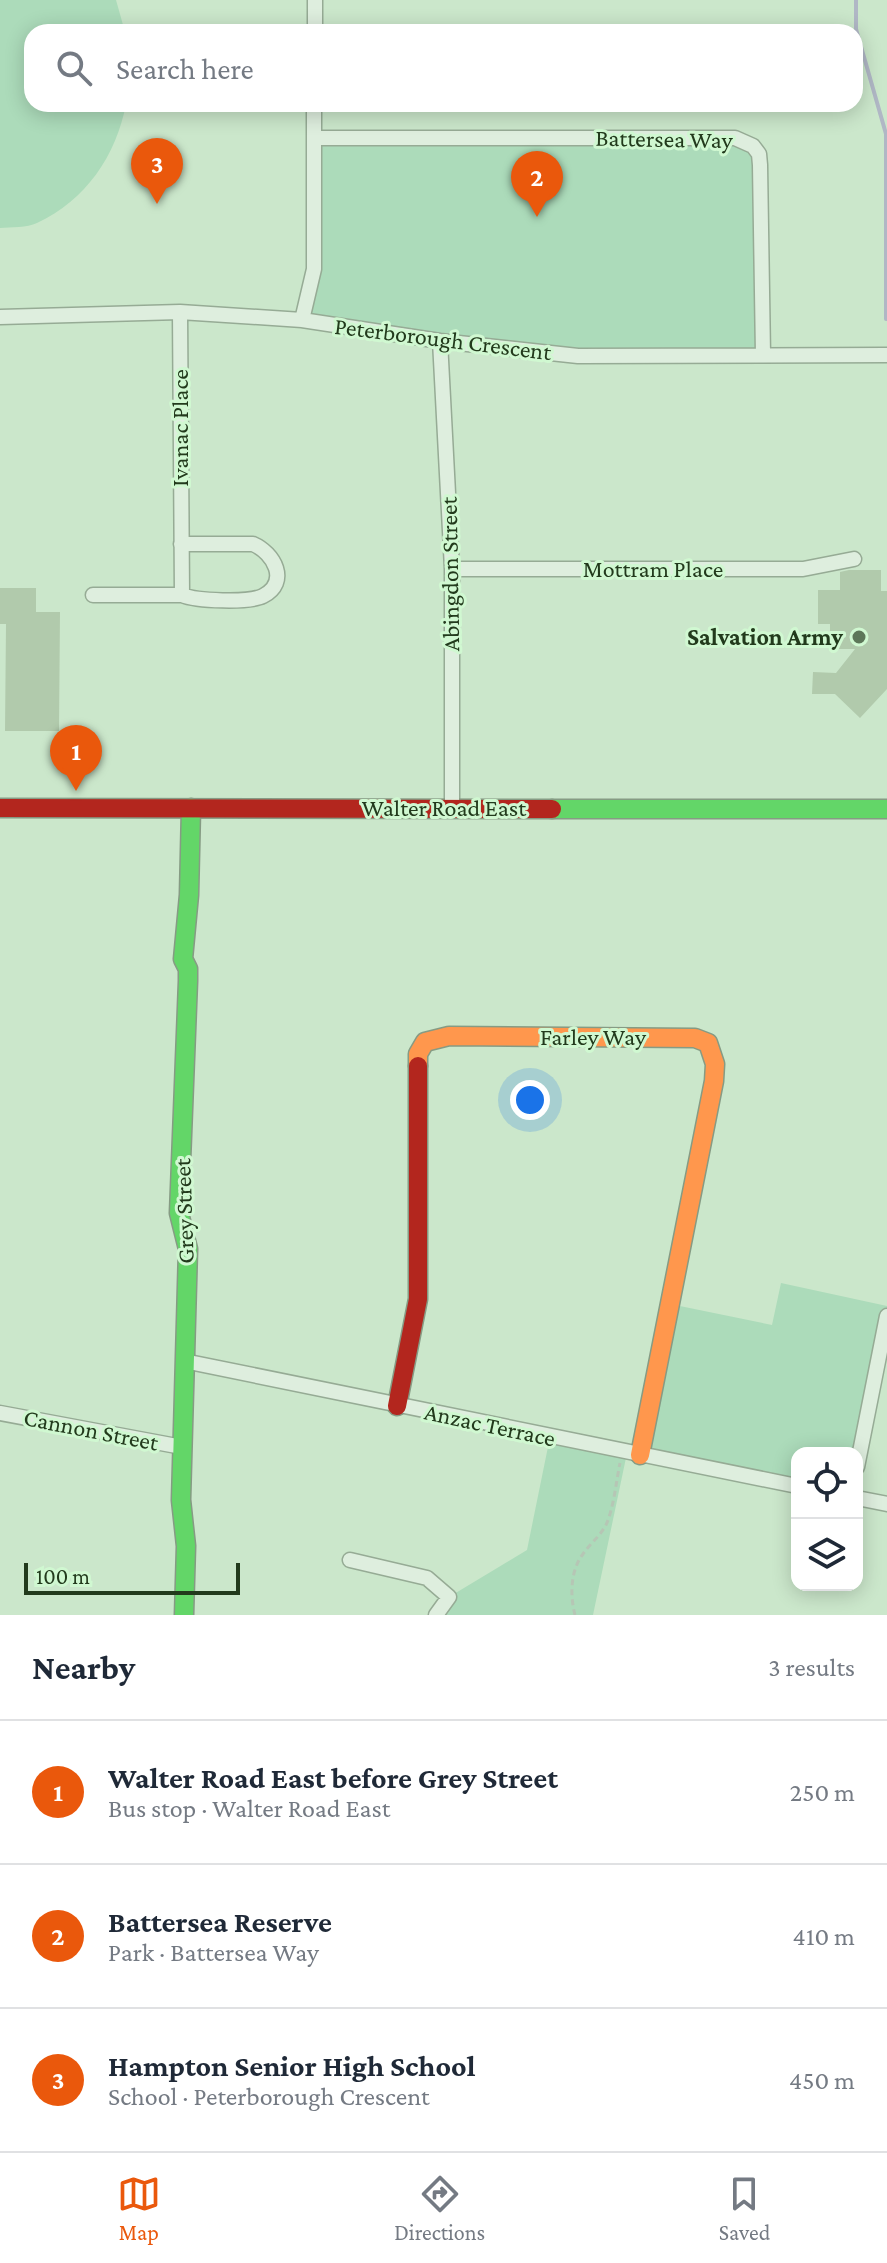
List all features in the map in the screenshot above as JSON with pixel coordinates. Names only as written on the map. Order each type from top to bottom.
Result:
[{"type":"street","points":[[315,0],[315,24]]},
{"type":"street","points":[[302,320],[314,269],[314,112]]},
{"type":"street","name":"Battersea Way","points":[[314,138],[735,138],[746,142],[759,154],[760,165],[763,355]]},
{"type":"street","name":"Peterborough Crescent","points":[[0,317],[180,312],[302,320],[440,341],[578,356],[887,355]]},
{"type":"street","name":"Ivanac Place","points":[[180,312],[182,595]]},
{"type":"street","name":"Abingdon Street","points":[[440,341],[452,569],[452,808]]},
{"type":"street","points":[[93,595],[255,599],[272,589],[278,569],[268,553],[253,544],[181,544]]},
{"type":"street","name":"Mottram Place","points":[[452,569],[803,569],[854,559]]},
{"type":"street","name":"Walter Road East","points":[[0,808],[887,809]]},
{"type":"street","name":"Grey Street","points":[[184,1615],[186,1546],[181,1518],[188,1249],[179,1213],[188,981],[188,969],[183,959],[191,808]]},
{"type":"street","name":"Farley Way","points":[[397,1406],[418,1299],[418,1054],[425,1042],[449,1036],[695,1038],[708,1043],[715,1064],[714,1081],[631,1454]]},
{"type":"street","points":[[861,1447],[887,1316]]},
{"type":"street","name":"Anzac Terrace","points":[[184,1361],[791,1485]]},
{"type":"street","name":"Cannon Street","points":[[0,1413],[182,1447]]},
{"type":"street","points":[[863,1499],[887,1504]]},
{"type":"street","points":[[350,1560],[427,1578],[449,1597],[436,1615]]},
{"type":"path","points":[[575,1615],[571,1593],[574,1575],[580,1558],[608,1521],[631,1454]]},
{"type":"green space","points":[[0,0],[116,0],[123,24],[24,24],[24,112],[124,112],[115,141],[84,189],[37,223],[0,228]]},
{"type":"green space","points":[[314,138],[735,138],[753,146],[763,355],[578,356],[302,320],[314,269]]},
{"type":"green space","points":[[781,1283],[887,1306],[858,1447],[791,1447],[791,1485],[640,1455],[670,1304],[772,1325]]},
{"type":"green space","points":[[550,1437],[627,1453],[593,1615],[436,1615],[449,1597],[527,1550]]},
{"type":"building","name":"Salvation Army","points":[[881,570],[881,591],[887,591],[887,689],[860,718],[835,694],[812,694],[813,672],[836,673],[855,649],[830,649],[830,624],[818,624],[818,590],[840,590],[840,572]]},
{"type":"building","points":[[0,588],[36,588],[36,612],[60,612],[59,731],[5,731],[6,624],[0,624]]},
{"type":"waterway","points":[[856,0],[856,24]]},
{"type":"waterway","points":[[863,54],[886,134],[886,319]]},
{"type":"traffic: fast","points":[[184,1615],[186,1546],[181,1500],[188,1249],[179,1213],[188,981],[188,969],[183,959],[189,895],[191,808]]},
{"type":"traffic: fast","points":[[552,809],[887,809]]},
{"type":"traffic: slow","points":[[418,1066],[418,1054],[425,1042],[449,1036],[695,1038],[708,1043],[715,1064],[714,1081],[640,1455]]},
{"type":"traffic: jam","points":[[0,808],[552,809]]},
{"type":"traffic: jam","points":[[397,1406],[418,1299],[418,1066]]},
{"type":"place","name":"Hampton Senior High School","points":[[157,204]]},
{"type":"place","name":"Battersea Reserve","points":[[537,217]]},
{"type":"place","name":"Salvation Army","points":[[859,637]]},
{"type":"place","name":"Walter Road East before Grey Street","points":[[76,791]]}]
